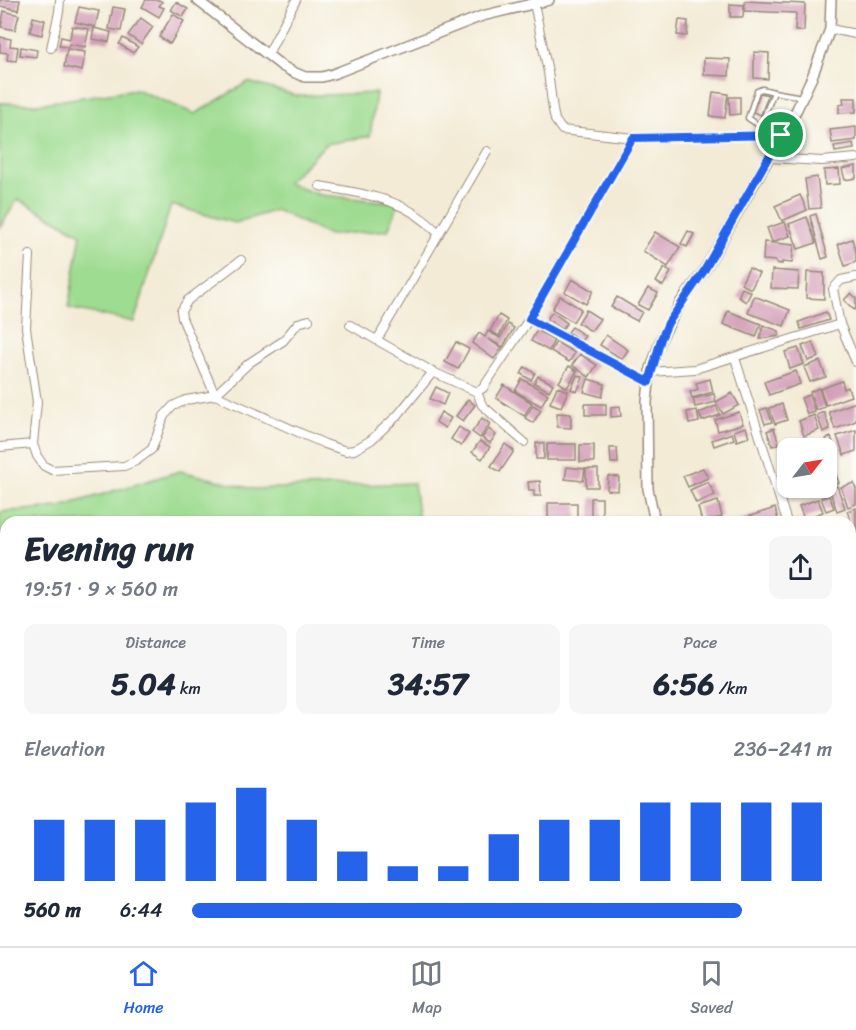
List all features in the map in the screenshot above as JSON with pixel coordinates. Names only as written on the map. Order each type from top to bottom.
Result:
[{"type":"street","points":[[51,48],[60,0]]},
{"type":"street","points":[[197,0],[293,72],[305,77],[322,77],[482,16],[549,0]]},
{"type":"street","points":[[268,54],[297,0]]},
{"type":"street","points":[[653,516],[648,471],[651,372],[668,323],[704,271],[812,78],[830,29],[831,0]]},
{"type":"street","points":[[534,3],[553,110],[559,126],[566,131],[633,138],[781,135]]},
{"type":"street","points":[[830,29],[856,34]]},
{"type":"street","points":[[477,392],[483,388],[529,319],[633,138]]},
{"type":"street","points":[[377,340],[487,150]]},
{"type":"street","points":[[769,158],[822,161],[856,158]]},
{"type":"street","points":[[320,186],[382,197],[423,218],[439,234]]},
{"type":"street","points":[[30,255],[26,327],[37,402],[33,444],[44,466],[52,470],[124,466],[136,461],[152,449],[164,416],[173,406],[186,400],[215,395],[249,363],[283,341],[298,323],[309,320]]},
{"type":"street","points":[[241,260],[188,300],[181,311],[215,395],[325,444],[346,451],[362,447],[371,440],[398,415],[433,372]]},
{"type":"street","points":[[856,277],[841,280],[833,289],[840,324],[856,362]]},
{"type":"street","points":[[529,319],[649,382]]},
{"type":"street","points":[[651,372],[696,369],[840,324]]},
{"type":"street","points":[[350,325],[433,372],[477,392],[482,405],[524,442]]},
{"type":"street","points":[[735,358],[785,516]]},
{"type":"street","points":[[0,447],[33,444]]},
{"type":"lane","points":[[781,135],[748,118],[757,91],[762,89],[802,97]]},
{"type":"lane","points":[[760,126],[774,92]]},
{"type":"green space","points":[[248,82],[298,96],[376,93],[370,136],[326,144],[287,183],[320,195],[399,203],[388,230],[329,235],[276,210],[235,223],[171,205],[134,322],[68,308],[81,234],[18,199],[0,227],[0,103],[38,104],[136,89],[195,114]]},
{"type":"green space","points":[[180,471],[253,489],[414,483],[418,516],[0,516],[0,512],[60,507]]},
{"type":"building","points":[[0,0],[20,0],[18,10],[0,6]]},
{"type":"building","points":[[146,0],[162,2],[159,6],[164,8],[159,17],[142,7]]},
{"type":"building","points":[[745,1],[805,4],[804,31],[795,31],[796,13],[745,11]]},
{"type":"building","points":[[176,2],[188,9],[183,17],[171,10]]},
{"type":"building","points":[[730,4],[744,5],[743,17],[730,17]]},
{"type":"building","points":[[79,7],[99,11],[95,27],[75,22]]},
{"type":"building","points":[[113,7],[125,9],[121,31],[109,29]]},
{"type":"building","points":[[4,11],[19,15],[15,30],[1,27]]},
{"type":"building","points":[[173,14],[184,21],[170,44],[159,37]]},
{"type":"building","points":[[33,17],[45,20],[42,35],[30,32]]},
{"type":"building","points":[[141,18],[153,27],[141,44],[128,35]]},
{"type":"building","points":[[679,20],[688,21],[687,36],[677,35]]},
{"type":"building","points":[[72,26],[89,29],[85,47],[69,44],[68,47],[59,46],[61,37],[70,39]]},
{"type":"building","points":[[94,28],[111,32],[109,42],[92,39]]},
{"type":"building","points":[[0,37],[11,39],[10,46],[18,47],[16,61],[7,60],[8,53],[0,52]]},
{"type":"building","points":[[123,38],[138,47],[133,53],[119,44]]},
{"type":"building","points":[[21,47],[37,50],[36,57],[20,55]]},
{"type":"building","points":[[67,49],[85,52],[82,71],[64,67]]},
{"type":"building","points":[[754,52],[769,53],[768,79],[754,78]]},
{"type":"building","points":[[704,58],[730,59],[729,76],[704,75]]},
{"type":"building","points":[[713,92],[728,94],[725,118],[710,116]]},
{"type":"building","points":[[760,93],[768,95],[761,115],[753,112]]},
{"type":"building","points":[[729,97],[740,97],[740,114],[730,115]]},
{"type":"building","points":[[843,98],[856,98],[856,112],[839,113],[839,105],[844,104]]},
{"type":"building","points":[[856,127],[856,140],[832,143],[830,130]]},
{"type":"building","points":[[853,143],[854,149],[835,152],[834,146]]},
{"type":"building","points":[[856,166],[856,178],[845,180],[842,169]]},
{"type":"building","points":[[839,169],[840,184],[825,185],[824,170]]},
{"type":"building","points":[[817,177],[821,208],[809,209],[805,179]]},
{"type":"building","points":[[800,195],[807,210],[782,221],[775,206]]},
{"type":"building","points":[[816,214],[828,257],[822,259],[810,216]]},
{"type":"building","points":[[807,217],[816,243],[798,249],[789,224]]},
{"type":"building","points":[[785,222],[790,236],[772,242],[767,228]]},
{"type":"building","points":[[688,231],[694,234],[687,247],[681,244]]},
{"type":"building","points":[[655,232],[680,247],[668,267],[643,251]]},
{"type":"building","points":[[852,239],[856,262],[845,266],[838,244]]},
{"type":"building","points":[[764,242],[794,245],[792,263],[782,262],[782,264],[763,260]]},
{"type":"building","points":[[664,268],[671,272],[663,286],[656,282]]},
{"type":"building","points":[[749,268],[759,273],[751,289],[741,284]]},
{"type":"building","points":[[772,270],[799,272],[798,289],[771,288]]},
{"type":"building","points":[[807,272],[824,273],[824,299],[806,298]]},
{"type":"building","points":[[572,279],[593,291],[586,304],[565,292]]},
{"type":"building","points":[[648,288],[658,293],[648,310],[638,305]]},
{"type":"building","points":[[742,288],[751,292],[746,302],[738,297]]},
{"type":"building","points":[[851,293],[856,298],[854,310],[844,300]]},
{"type":"building","points":[[560,296],[581,309],[573,322],[552,309]]},
{"type":"building","points":[[754,296],[790,310],[784,326],[748,313]]},
{"type":"building","points":[[617,297],[642,312],[637,321],[611,307]]},
{"type":"building","points":[[586,310],[600,319],[591,331],[578,323]]},
{"type":"building","points":[[728,311],[761,324],[756,337],[723,324]]},
{"type":"building","points":[[552,312],[567,323],[562,329],[547,319]]},
{"type":"building","points":[[826,312],[829,320],[801,329],[799,322]]},
{"type":"building","points":[[499,315],[507,320],[499,336],[490,331]]},
{"type":"building","points":[[508,324],[514,328],[503,347],[488,339],[502,348],[494,359],[472,343],[479,333],[485,337],[488,331],[500,338]]},
{"type":"building","points":[[763,325],[779,331],[779,336],[760,339]]},
{"type":"building","points":[[572,327],[585,336],[581,341],[568,332]]},
{"type":"building","points":[[537,330],[554,340],[549,351],[531,341]]},
{"type":"building","points":[[606,335],[628,350],[622,359],[600,345]]},
{"type":"building","points":[[456,342],[469,349],[458,369],[445,362]]},
{"type":"building","points":[[556,342],[575,353],[569,362],[551,351]]},
{"type":"building","points":[[813,342],[819,357],[808,361],[802,346]]},
{"type":"building","points":[[798,348],[804,364],[790,369],[785,352]]},
{"type":"building","points":[[580,354],[597,365],[589,377],[572,365]]},
{"type":"building","points":[[820,361],[826,377],[810,382],[804,367]]},
{"type":"building","points":[[569,366],[577,371],[567,388],[559,382]]},
{"type":"building","points":[[525,367],[535,373],[531,380],[521,374]]},
{"type":"building","points":[[796,371],[800,384],[769,395],[764,382]]},
{"type":"building","points":[[577,375],[583,377],[577,392],[571,389]]},
{"type":"building","points":[[538,376],[553,384],[549,391],[534,383]]},
{"type":"building","points":[[522,379],[548,394],[541,406],[515,391]]},
{"type":"building","points":[[588,379],[605,384],[602,397],[584,392]]},
{"type":"building","points":[[710,379],[713,392],[692,398],[690,392],[698,389],[696,383]]},
{"type":"building","points":[[842,381],[844,389],[848,387],[851,396],[826,405],[820,389]]},
{"type":"building","points":[[504,385],[532,403],[524,416],[496,398]]},
{"type":"building","points":[[436,387],[448,393],[443,405],[430,399]]},
{"type":"building","points":[[557,387],[568,391],[561,407],[550,403]]},
{"type":"building","points":[[819,388],[825,407],[816,410],[810,392]]},
{"type":"building","points":[[732,393],[739,405],[723,414],[716,402]]},
{"type":"building","points":[[714,394],[716,402],[695,407],[693,399]]},
{"type":"building","points":[[809,395],[815,412],[807,414],[801,398]]},
{"type":"building","points":[[468,399],[475,405],[463,421],[456,416]]},
{"type":"building","points":[[856,402],[856,421],[835,429],[829,412]]},
{"type":"building","points":[[585,404],[606,404],[606,415],[585,415]]},
{"type":"building","points":[[782,404],[787,420],[775,424],[769,408]]},
{"type":"building","points":[[533,405],[541,410],[533,423],[525,418]]},
{"type":"building","points":[[620,406],[621,416],[611,417],[611,407]]},
{"type":"building","points":[[716,406],[720,415],[702,421],[699,413]]},
{"type":"building","points":[[767,408],[772,422],[765,424],[760,410]]},
{"type":"building","points":[[697,410],[699,422],[689,424],[687,412]]},
{"type":"building","points":[[441,412],[451,418],[445,428],[436,422]]},
{"type":"building","points":[[739,412],[743,424],[718,431],[715,420]]},
{"type":"building","points":[[824,412],[830,429],[823,432],[817,415]]},
{"type":"building","points":[[557,413],[571,414],[571,428],[557,427]]},
{"type":"building","points":[[814,415],[819,430],[804,436],[799,421]]},
{"type":"building","points":[[482,418],[490,424],[480,438],[472,432]]},
{"type":"building","points":[[459,427],[469,434],[461,446],[451,439]]},
{"type":"building","points":[[746,427],[749,437],[737,441],[734,431]]},
{"type":"building","points":[[774,428],[777,445],[772,446],[767,431]]},
{"type":"building","points":[[489,429],[496,435],[490,443],[482,438]]},
{"type":"building","points":[[856,430],[856,451],[844,455],[837,436]]},
{"type":"building","points":[[732,433],[734,439],[714,446],[712,440]]},
{"type":"building","points":[[480,441],[490,447],[482,459],[472,452]]},
{"type":"building","points":[[536,443],[544,443],[544,459],[536,459]]},
{"type":"building","points":[[505,444],[514,451],[500,472],[491,466]]},
{"type":"building","points":[[547,444],[576,444],[576,460],[547,460]]},
{"type":"building","points":[[580,445],[594,445],[594,462],[580,462]]},
{"type":"building","points":[[610,448],[617,448],[618,463],[611,463]]},
{"type":"building","points":[[567,467],[585,469],[583,481],[565,479]]},
{"type":"building","points":[[703,468],[708,478],[688,487],[683,476]]},
{"type":"building","points":[[586,469],[598,469],[598,487],[586,487]]},
{"type":"building","points":[[608,476],[619,477],[618,491],[607,490]]},
{"type":"building","points":[[540,481],[541,496],[534,496],[534,490],[529,490],[528,482]]},
{"type":"building","points":[[708,482],[715,495],[696,503],[690,490]]},
{"type":"building","points":[[854,483],[856,504],[848,507],[841,487]]},
{"type":"building","points":[[837,486],[845,508],[837,511],[832,498],[837,498]]},
{"type":"building","points":[[591,498],[602,498],[602,516],[591,516]]},
{"type":"building","points":[[821,498],[830,498],[834,508],[826,511]]},
{"type":"building","points":[[818,499],[823,512],[812,516],[803,516],[799,506]]},
{"type":"building","points":[[718,501],[722,516],[700,516],[698,507]]},
{"type":"building","points":[[548,503],[577,503],[577,516],[548,516]]},
{"type":"building","points":[[775,508],[777,516],[750,516]]},
{"type":"building","points":[[856,508],[856,516],[849,516],[847,511]]},
{"type":"route","points":[[781,135],[704,271],[668,323],[649,382],[529,319],[633,138],[781,135]]}]
